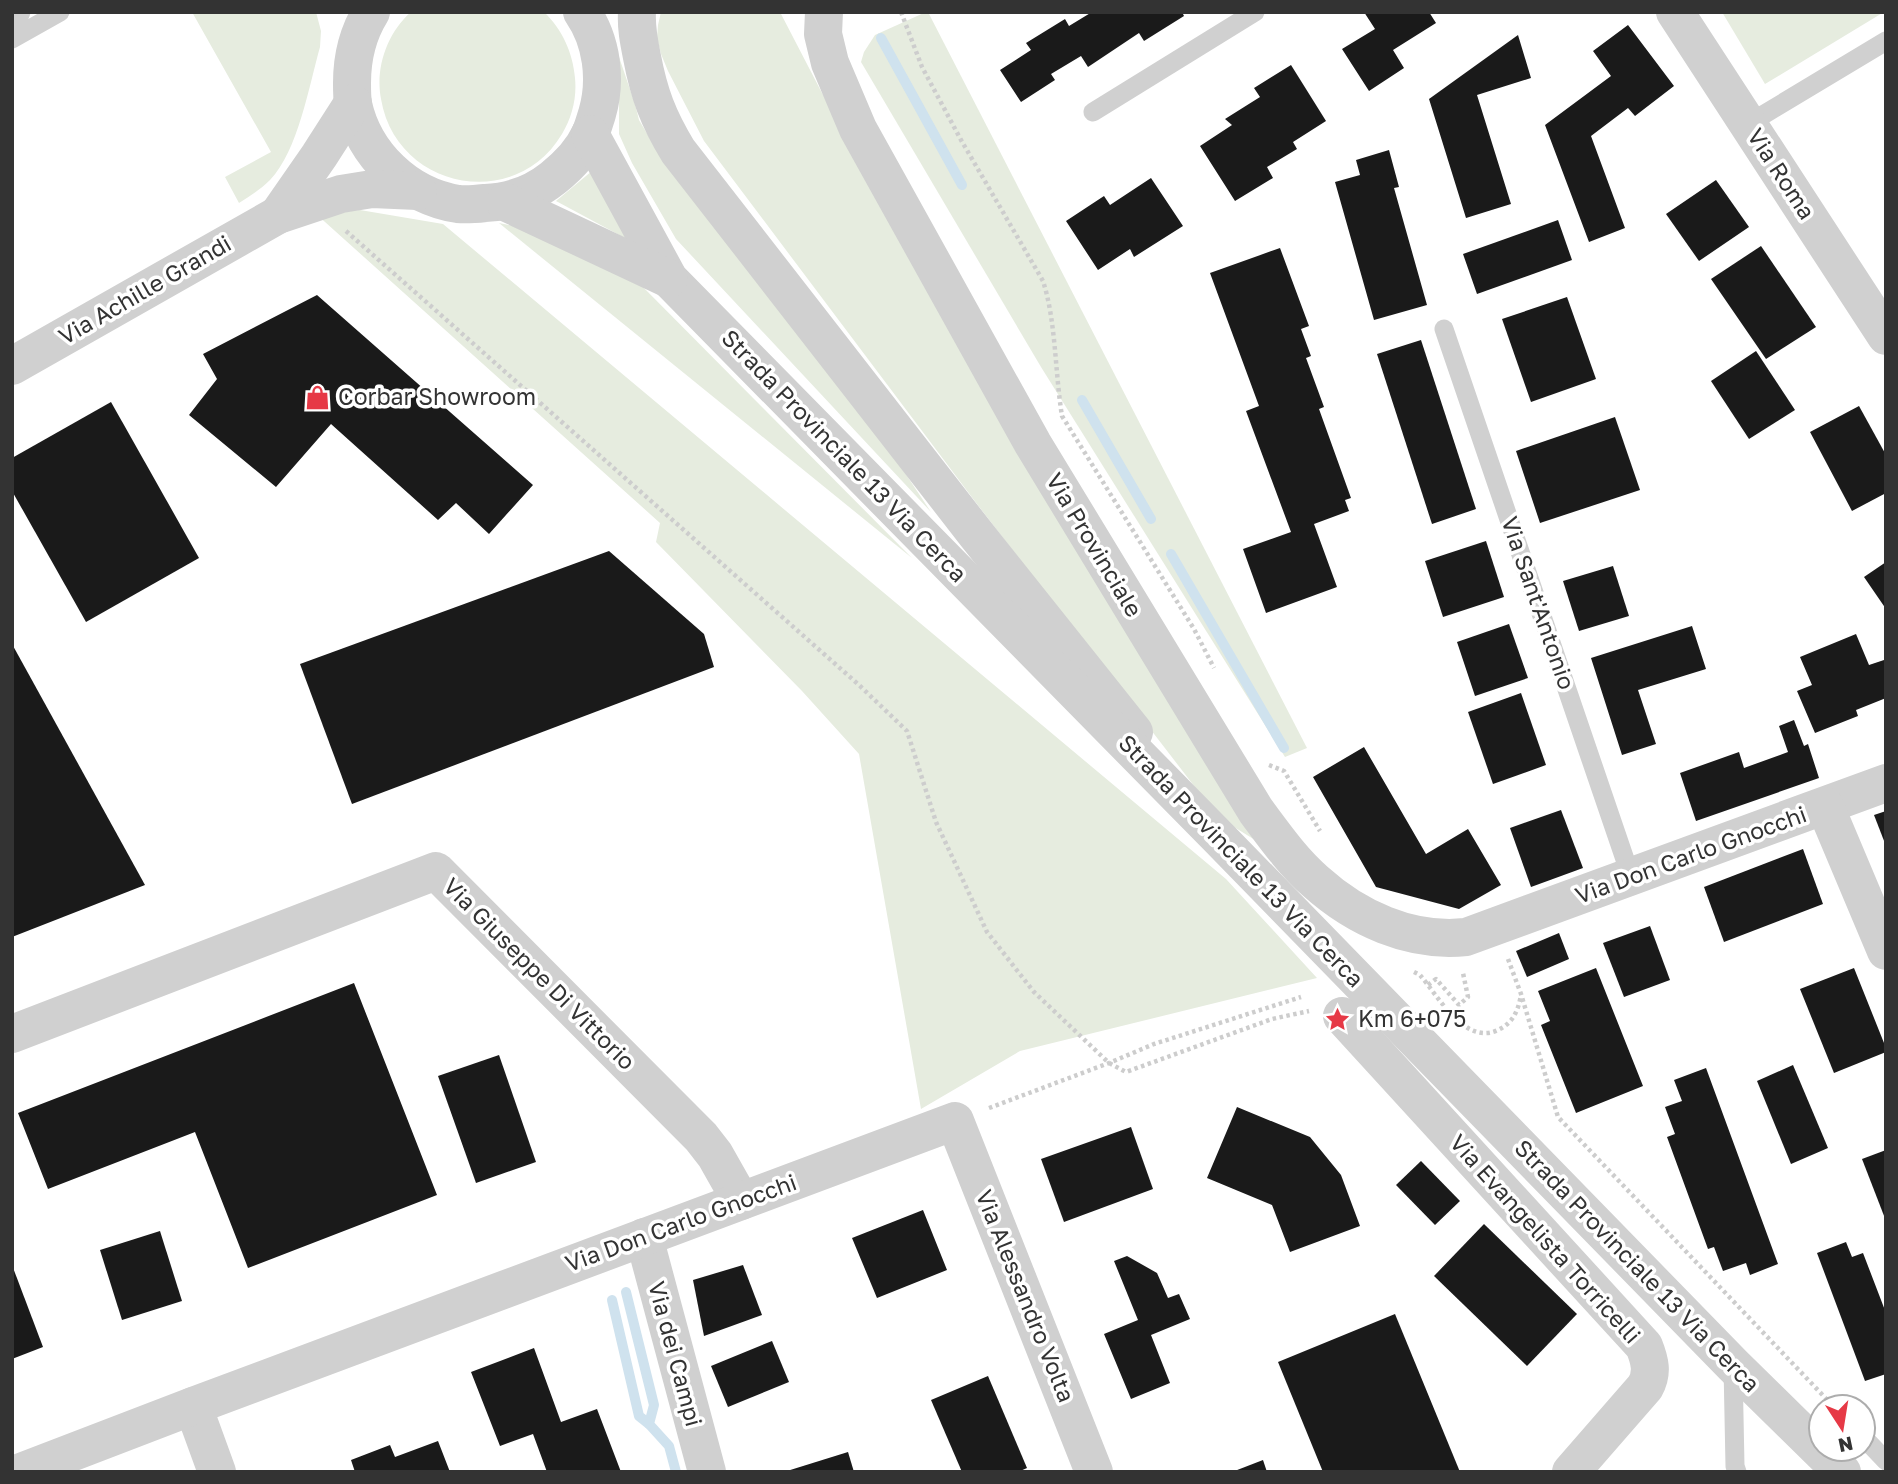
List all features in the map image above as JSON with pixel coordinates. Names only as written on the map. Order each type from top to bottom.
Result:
[{"type":"street","name":"Strada Provinciale 13 Via Cerca","points":[[363,16],[352,63],[353,103],[365,138],[388,169],[418,191],[439,200],[461,204],[505,202],[540,189],[569,165],[590,134],[602,96],[601,56],[590,23],[582,12]]},
{"type":"street","points":[[601,56],[614,12]]},
{"type":"street","points":[[637,12],[637,30],[650,96],[678,150],[976,534],[1219,838]]},
{"type":"street","name":"Via Provinciale","points":[[824,12],[823,34],[830,63],[858,129],[1033,444],[1256,811],[1312,879],[1350,908],[1375,921],[1429,937],[1466,937],[1496,926]]},
{"type":"street","name":"Via Roma","points":[[1675,12],[1886,336]]},
{"type":"street","name":"Via Achille Grandi","points":[[278,215],[353,103]]},
{"type":"street","name":"Strada Provinciale 13 Via Cerca","points":[[590,134],[669,279],[1733,1365],[1807,1423]]},
{"type":"street","name":"Via Achille Grandi","points":[[12,366],[278,215],[341,194],[372,189],[418,191]]},
{"type":"street","name":"Strada Provinciale 13 Via Cerca","points":[[505,202],[669,279]]},
{"type":"street","name":"Via Don Carlo Gnocchi","points":[[1496,926],[1886,783]]},
{"type":"street","points":[[1825,806],[1886,951]]},
{"type":"street","name":"Via Giuseppe Di Vittorio","points":[[12,1034],[436,871],[701,1137],[715,1155],[741,1201]]},
{"type":"street","name":"Via Evangelista Torricelli","points":[[1342,1016],[1644,1346],[1650,1363],[1649,1380],[1645,1387],[1571,1472]]},
{"type":"street","name":"Via Don Carlo Gnocchi","points":[[22,1472],[955,1121]]},
{"type":"street","name":"Via Alessandro Volta","points":[[955,1121],[1094,1472]]},
{"type":"street","name":"Via dei Campi","points":[[644,1237],[707,1472]]},
{"type":"street","points":[[193,1406],[217,1472]]},
{"type":"lane","points":[[12,34],[21,12]]},
{"type":"lane","points":[[12,40],[60,12]]},
{"type":"lane","points":[[1093,112],[1255,12]]},
{"type":"lane","points":[[1748,124],[1886,41]]},
{"type":"lane","name":"Via Sant'Antonio","points":[[1444,329],[1631,877]]},
{"type":"lane","points":[[1733,1365],[1734,1466],[1737,1472]]},
{"type":"path","points":[[901,12],[922,67],[1043,281],[1049,298],[1062,416],[1194,629],[1219,677]]},
{"type":"path","points":[[338,224],[908,731],[936,822],[987,932],[1034,992],[1109,1063],[1126,1072],[1272,1019],[1317,1009],[1332,1009],[1342,1016]]},
{"type":"path","points":[[1263,762],[1284,771],[1326,842]]},
{"type":"path","points":[[1428,985],[1436,979],[1460,1004],[1468,997],[1455,938]]},
{"type":"path","points":[[1404,968],[1420,975],[1461,1024],[1474,1033],[1489,1034],[1511,1021],[1518,1010],[1521,994],[1558,1117],[1821,1393]]},
{"type":"path","points":[[955,1121],[1154,1044],[1301,998]]},
{"type":"shaded area","points":[[192,12],[316,12],[321,31],[320,47],[307,99],[288,152],[270,180],[239,203],[225,177],[271,152]]},
{"type":"shaded area","points":[[411,12],[544,12],[561,34],[569,51],[574,69],[575,93],[566,128],[541,159],[516,175],[488,181],[460,180],[432,170],[409,154],[391,130],[381,99],[380,75],[389,41]]},
{"type":"shaded area","points":[[661,12],[780,12],[822,93],[1263,845],[1218,817],[977,504],[704,141],[661,54],[657,38]]},
{"type":"shaded area","points":[[926,12],[1307,748],[1285,757],[1041,367],[861,62],[875,35]]},
{"type":"shaded area","points":[[1722,12],[1884,12],[1765,84]]},
{"type":"shaded area","points":[[619,57],[639,120],[652,142],[855,398],[931,512],[676,239],[632,163],[619,134]]},
{"type":"shaded area","points":[[592,171],[636,244],[556,201]]},
{"type":"shaded area","points":[[360,210],[443,224],[1226,879],[1317,978],[1020,1051],[921,1109],[859,754],[802,691],[656,542],[660,523],[315,213]]},
{"type":"shaded area","points":[[499,223],[560,235],[638,282],[912,558]]},
{"type":"building","points":[[1092,12],[1182,12],[1184,16],[1144,41],[1139,33],[1088,67],[1081,56],[1051,74],[1055,80],[1021,102],[1000,70],[1031,50],[1026,43],[1065,19],[1069,26]]},
{"type":"building","points":[[1364,12],[1429,12],[1436,23],[1393,50],[1404,68],[1369,91],[1342,49],[1375,29]]},
{"type":"building","points":[[1628,25],[1674,86],[1635,116],[1628,108],[1591,136],[1625,228],[1589,242],[1545,125],[1611,76],[1593,51]]},
{"type":"building","points":[[1518,35],[1531,78],[1477,95],[1511,204],[1466,218],[1429,99]]},
{"type":"building","points":[[1291,65],[1326,121],[1293,142],[1297,149],[1267,167],[1273,178],[1235,201],[1200,146],[1232,125],[1225,119],[1260,97],[1254,88]]},
{"type":"building","points":[[1389,150],[1399,187],[1394,188],[1427,305],[1374,320],[1335,182],[1360,175],[1356,160]]},
{"type":"building","points":[[1151,178],[1183,226],[1134,257],[1130,249],[1098,270],[1066,221],[1104,196],[1110,205]]},
{"type":"building","points":[[1716,180],[1749,227],[1699,261],[1666,214]]},
{"type":"building","points":[[1558,220],[1572,260],[1477,294],[1463,254]]},
{"type":"building","points":[[1761,246],[1816,327],[1766,359],[1711,279]]},
{"type":"building","points":[[1280,248],[1309,326],[1301,329],[1311,356],[1306,358],[1324,407],[1319,409],[1351,498],[1345,500],[1349,511],[1314,524],[1337,587],[1266,613],[1243,549],[1291,532],[1246,411],[1259,406],[1210,273]]},
{"type":"building","name":"Corbar Showroom","points":[[317,295],[533,485],[489,534],[456,503],[438,520],[331,424],[276,487],[189,415],[217,379],[203,354]]},
{"type":"building","points":[[1567,297],[1596,379],[1531,402],[1502,319]]},
{"type":"building","points":[[1421,340],[1476,509],[1432,524],[1377,354]]},
{"type":"building","points":[[1756,351],[1795,410],[1749,439],[1711,381]]},
{"type":"building","points":[[111,402],[199,558],[86,622],[12,491],[12,458]]},
{"type":"building","points":[[1859,406],[1886,455],[1886,493],[1852,511],[1810,432]]},
{"type":"building","points":[[1615,417],[1640,490],[1540,523],[1516,451]]},
{"type":"building","points":[[1486,541],[1504,597],[1443,617],[1425,561]]},
{"type":"building","points":[[609,551],[704,634],[714,667],[352,804],[300,664]]},
{"type":"building","points":[[1886,562],[1886,609],[1864,577]]},
{"type":"building","points":[[1613,566],[1629,616],[1579,631],[1563,581]]},
{"type":"building","points":[[1509,624],[1528,678],[1475,696],[1457,642]]},
{"type":"building","points":[[1692,626],[1706,669],[1638,690],[1656,744],[1622,755],[1591,658]]},
{"type":"building","points":[[1856,634],[1869,665],[1884,660],[1886,664],[1886,698],[1856,710],[1858,716],[1815,733],[1797,691],[1812,685],[1800,657]]},
{"type":"building","points":[[12,644],[145,885],[12,937]]},
{"type":"building","points":[[1521,693],[1546,765],[1493,784],[1468,712]]},
{"type":"building","points":[[1794,720],[1804,746],[1808,744],[1819,778],[1696,821],[1680,773],[1739,752],[1744,768],[1788,752],[1779,726]]},
{"type":"building","points":[[1364,747],[1426,854],[1468,829],[1501,885],[1459,909],[1376,887],[1313,777]]},
{"type":"building","points":[[1561,810],[1583,868],[1531,887],[1510,828]]},
{"type":"building","points":[[1886,811],[1886,846],[1874,815]]},
{"type":"building","points":[[1803,849],[1823,904],[1724,942],[1704,887]]},
{"type":"building","points":[[1650,926],[1670,980],[1624,997],[1603,943]]},
{"type":"building","points":[[1559,933],[1569,959],[1527,977],[1516,951]]},
{"type":"building","points":[[1596,968],[1643,1086],[1576,1113],[1541,1025],[1550,1021],[1538,991]]},
{"type":"building","points":[[1854,968],[1886,1052],[1834,1073],[1800,989]]},
{"type":"building","points":[[354,983],[437,1195],[248,1268],[195,1132],[48,1189],[18,1113]]},
{"type":"building","points":[[499,1055],[536,1162],[476,1183],[438,1076]]},
{"type":"building","points":[[1793,1065],[1828,1148],[1791,1164],[1757,1081]]},
{"type":"building","points":[[1706,1068],[1778,1264],[1750,1275],[1746,1263],[1723,1271],[1714,1247],[1708,1249],[1667,1137],[1675,1134],[1665,1107],[1682,1101],[1674,1080]]},
{"type":"building","points":[[1237,1107],[1310,1137],[1341,1175],[1360,1226],[1290,1252],[1272,1205],[1207,1178]]},
{"type":"building","points":[[1131,1127],[1153,1189],[1064,1222],[1041,1159]]},
{"type":"building","points":[[1886,1150],[1886,1221],[1862,1159]]},
{"type":"building","points":[[1421,1161],[1460,1201],[1435,1225],[1396,1185]]},
{"type":"building","points":[[923,1210],[947,1270],[877,1298],[852,1238]]},
{"type":"building","points":[[1484,1224],[1577,1314],[1527,1366],[1434,1276]]},
{"type":"building","points":[[160,1231],[182,1301],[122,1320],[100,1250]]},
{"type":"building","points":[[1846,1242],[1852,1257],[1863,1253],[1886,1313],[1886,1374],[1865,1381],[1817,1253]]},
{"type":"building","points":[[1127,1256],[1157,1273],[1168,1298],[1179,1294],[1190,1319],[1151,1335],[1170,1383],[1131,1399],[1104,1334],[1138,1320],[1114,1261]]},
{"type":"building","points":[[12,1265],[43,1347],[12,1359]]},
{"type":"building","points":[[743,1265],[762,1315],[704,1336],[693,1280]]},
{"type":"building","points":[[1395,1314],[1460,1472],[1323,1472],[1278,1362]]},
{"type":"building","points":[[772,1341],[789,1382],[728,1407],[711,1366]]},
{"type":"building","points":[[534,1348],[561,1422],[597,1409],[621,1472],[547,1472],[533,1434],[500,1446],[471,1372]]},
{"type":"building","points":[[988,1376],[1027,1468],[1018,1472],[962,1472],[931,1400]]},
{"type":"building","points":[[438,1441],[450,1472],[355,1472],[351,1460],[390,1445],[395,1457]]},
{"type":"building","points":[[848,1452],[854,1472],[787,1472],[787,1471]]},
{"type":"building","points":[[1263,1460],[1267,1472],[1232,1472]]},
{"type":"waterway","points":[[881,38],[962,185]]},
{"type":"waterway","points":[[1082,400],[1151,519]]},
{"type":"waterway","points":[[1171,554],[1284,748]]},
{"type":"waterway","points":[[626,1292],[654,1405],[649,1424],[669,1446],[676,1472]]},
{"type":"waterway","points":[[612,1300],[639,1416],[649,1424]]},
{"type":"place","name":"Corbar Showroom","points":[[318,397]]},
{"type":"place","name":"Km 6+075","points":[[1338,1019]]}]
